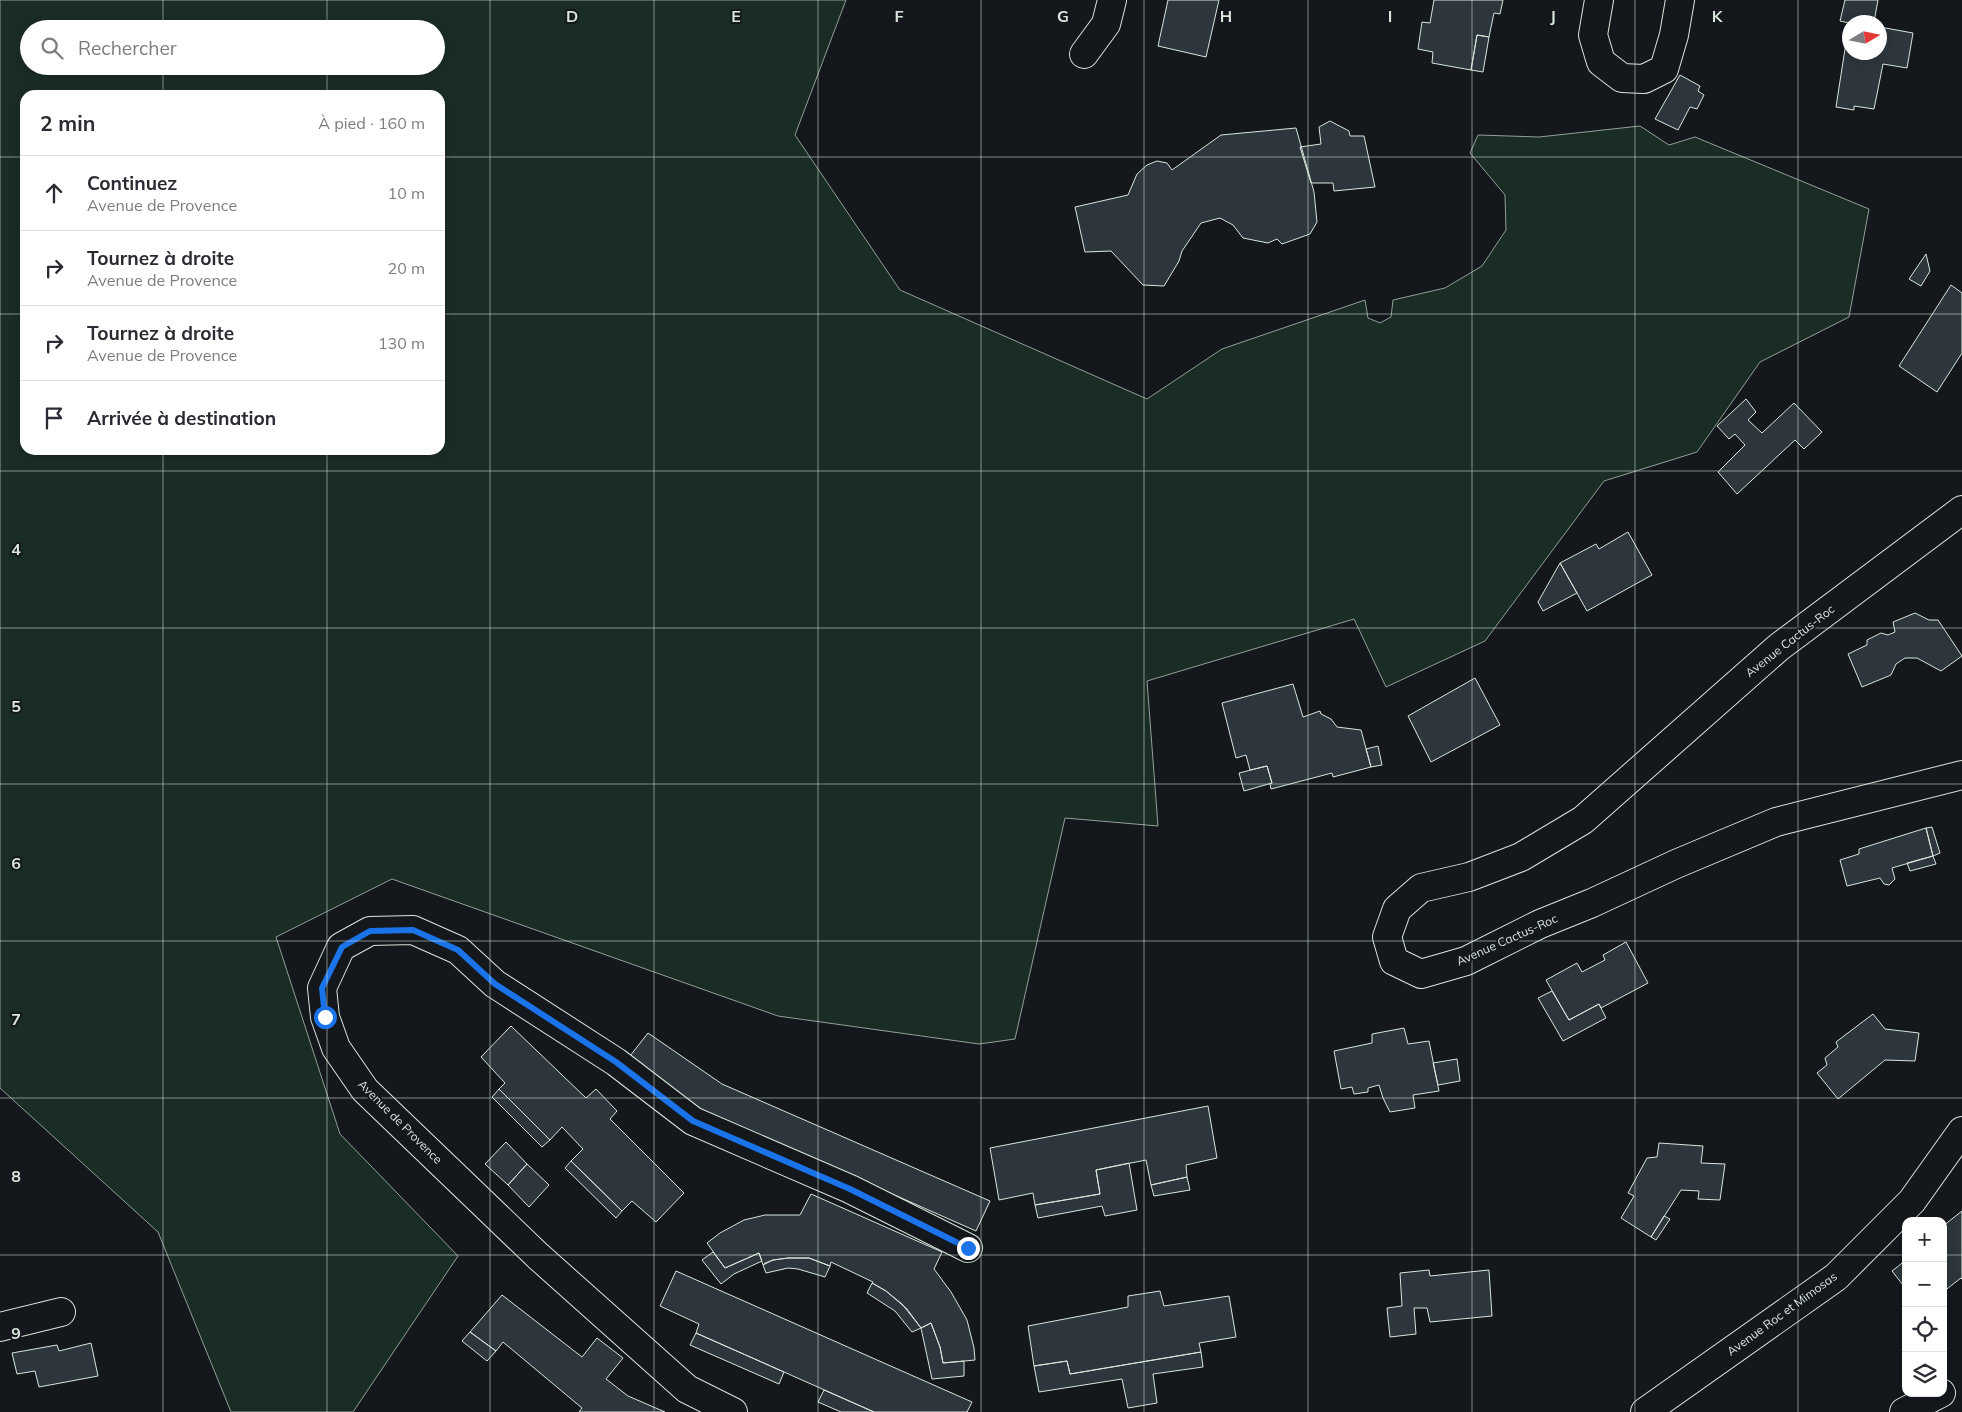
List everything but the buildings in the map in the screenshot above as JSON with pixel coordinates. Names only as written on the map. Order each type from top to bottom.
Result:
[{"type":"street","points":[[1084,54],[1106,24],[1112,0]]},
{"type":"street","points":[[1599,0],[1593,35],[1601,62],[1622,78],[1644,78],[1664,69],[1674,35],[1680,0]]},
{"type":"street","name":"Avenue Cactus-Roc","points":[[1962,510],[1779,647],[1584,820],[1521,857],[1469,876],[1421,888],[1397,909],[1387,937],[1394,961],[1421,974],[1466,961],[1540,924],[1776,822],[1962,774]]},
{"type":"street","name":"Avenue de Provence","points":[[733,1412],[686,1389],[538,1256],[365,1090],[336,1048],[325,1017],[322,988],[342,947],[370,931],[413,930],[458,950],[495,984],[616,1062],[693,1121],[850,1189],[968,1248]]},
{"type":"street","name":"Avenue Roc et Mimosas","points":[[1645,1412],[1836,1277],[1912,1201],[1962,1131]]},
{"type":"street","points":[[0,1327],[61,1312]]},
{"type":"street","points":[[1947,1390],[1962,1383]]},
{"type":"street","points":[[1904,1412],[1934,1397]]},
{"type":"green space","points":[[0,0],[846,0],[795,135],[900,290],[1147,399],[1222,349],[1365,300],[1368,318],[1380,323],[1391,317],[1393,300],[1445,288],[1482,266],[1506,230],[1505,195],[1470,153],[1478,135],[1539,137],[1640,126],[1669,145],[1695,137],[1869,209],[1849,317],[1760,362],[1697,452],[1604,481],[1485,641],[1386,687],[1354,619],[1147,681],[1158,826],[1065,818],[1015,1039],[979,1044],[778,1016],[392,879],[276,937],[340,1134],[458,1256],[353,1412],[231,1412],[158,1232],[0,1088]]},
{"type":"route","points":[[325,1017],[322,988],[342,947],[370,931],[413,930],[458,950],[495,984],[616,1062],[693,1121],[850,1189],[968,1248]]}]
